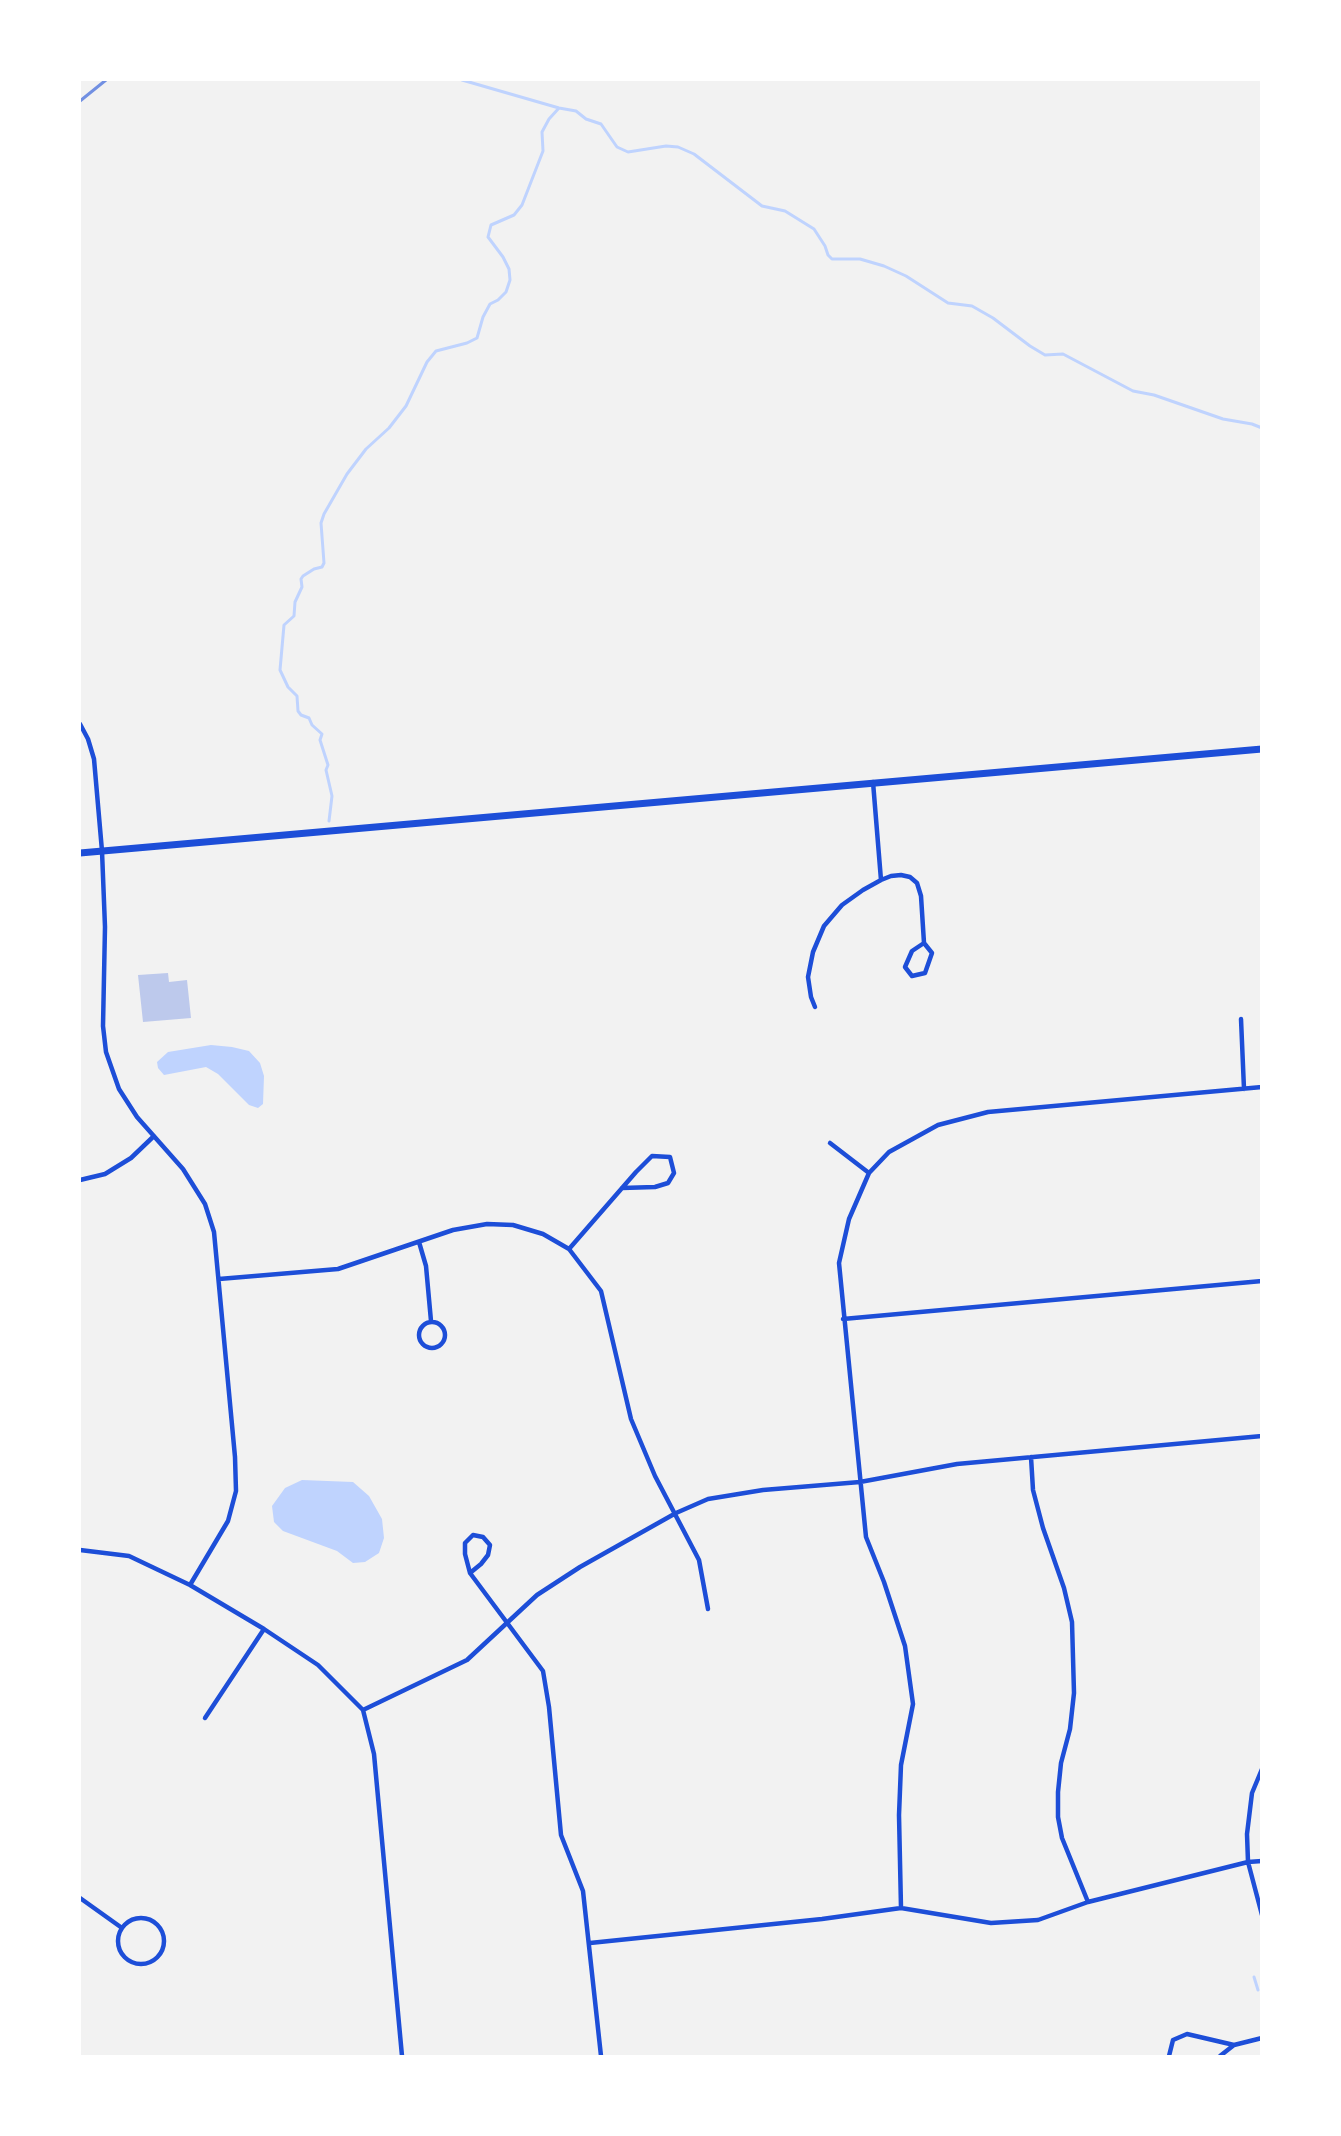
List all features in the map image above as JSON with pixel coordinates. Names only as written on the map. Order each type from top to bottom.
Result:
[{"type":"main road","points":[[80,853],[1262,748]]},
{"type":"street","points":[[80,724],[88,739],[94,759],[102,851],[105,927],[103,1026],[106,1052],[119,1089],[137,1117],[183,1169],[206,1204],[214,1232],[235,1457],[236,1491],[228,1521],[190,1585]]},
{"type":"street","points":[[873,783],[881,880]]},
{"type":"street","points":[[815,1007],[808,977],[813,952],[824,926],[842,905],[863,890],[891,876],[901,875],[917,883],[921,896],[924,943],[932,953],[924,973],[912,976],[905,967],[912,951],[924,943]]},
{"type":"street","points":[[1241,1020],[1245,1089]]},
{"type":"street","points":[[901,1908],[899,1815],[901,1766],[913,1704],[906,1646],[866,1537],[839,1263],[849,1219],[869,1173],[889,1152],[938,1125],[988,1112],[1262,1087]]},
{"type":"street","points":[[80,1180],[105,1174],[131,1158],[154,1136]]},
{"type":"street","points":[[830,1143],[869,1173]]},
{"type":"street","points":[[568,1248],[622,1188],[652,1156],[669,1157],[674,1173],[668,1183],[656,1187],[622,1188]]},
{"type":"street","points":[[219,1279],[338,1269],[453,1230],[487,1224],[513,1225],[543,1234],[568,1248],[601,1291],[631,1419],[655,1476],[699,1560],[708,1609]]},
{"type":"street","points":[[419,1242],[426,1266],[432,1321]]},
{"type":"street","points":[[843,1319],[1262,1281]]},
{"type":"street","points":[[432,1321],[443,1327],[445,1335],[443,1343],[431,1348],[420,1342],[418,1333],[423,1324],[432,1321]]},
{"type":"street","points":[[363,1710],[466,1660],[537,1595],[676,1513],[708,1499],[763,1490],[860,1482],[957,1464],[1262,1436]]},
{"type":"street","points":[[1030,1457],[1033,1490],[1064,1588],[1072,1622],[1074,1692],[1070,1728],[1059,1782],[1058,1817],[1062,1838],[1088,1902]]},
{"type":"street","points":[[470,1573],[488,1556],[490,1545],[483,1537],[473,1535],[465,1543],[465,1554],[470,1573],[543,1671],[549,1707],[561,1835],[583,1891],[601,2056]]},
{"type":"street","points":[[80,1550],[129,1556],[190,1585],[264,1629],[318,1665],[363,1710],[374,1754],[402,2056]]},
{"type":"street","points":[[205,1718],[264,1629]]},
{"type":"street","points":[[1262,1769],[1252,1793],[1247,1834],[1248,1862],[1262,1915]]},
{"type":"street","points":[[590,1943],[822,1920],[901,1908],[992,1923],[1038,1920],[1088,1902],[1248,1862],[1262,1861]]},
{"type":"street","points":[[80,1898],[122,1928]]},
{"type":"street","points":[[133,1919],[148,1919],[154,1922],[164,1941],[159,1955],[153,1961],[138,1964],[124,1957],[118,1943],[122,1928],[133,1919]]},
{"type":"street","points":[[1169,2056],[1173,2040],[1187,2034],[1234,2045]]},
{"type":"street","points":[[1220,2056],[1234,2045],[1262,2038]]},
{"type":"water","points":[[211,1045],[249,1051],[260,1063],[264,1076],[263,1104],[258,1108],[249,1105],[218,1074],[206,1067],[164,1075],[158,1068],[157,1062],[168,1052]]},
{"type":"water","points":[[302,1480],[353,1482],[369,1496],[382,1519],[384,1538],[379,1553],[365,1562],[353,1563],[337,1551],[283,1531],[274,1522],[272,1506],[285,1488]]},
{"type":"building","points":[[168,973],[169,982],[187,980],[191,1018],[143,1022],[138,975]]},
{"type":"waterway","points":[[462,80],[576,111],[586,119],[601,124],[617,147],[628,152],[666,146],[678,147],[694,154],[762,206],[785,211],[814,229],[832,259],[860,259],[884,266],[906,276],[948,303],[972,306],[1045,355],[1063,354],[1133,391],[1154,395],[1223,419],[1262,428]]},
{"type":"waterway","points":[[329,821],[332,796],[326,770],[328,765],[320,740],[322,734],[312,725],[309,718],[298,711],[297,696],[288,687],[280,670],[284,625],[294,616],[295,602],[302,587],[301,579],[314,569],[322,567],[324,563],[321,523],[347,474],[366,449],[389,428],[406,406],[427,362],[436,351],[477,338],[483,317],[490,304],[506,292],[510,280],[509,269],[488,237],[491,225],[514,215],[522,205],[543,151],[542,132],[549,119],[559,108]]},
{"type":"waterway","points":[[1254,1977],[1258,1990]]},
{"type":"railway","points":[[80,101],[106,80]]}]
